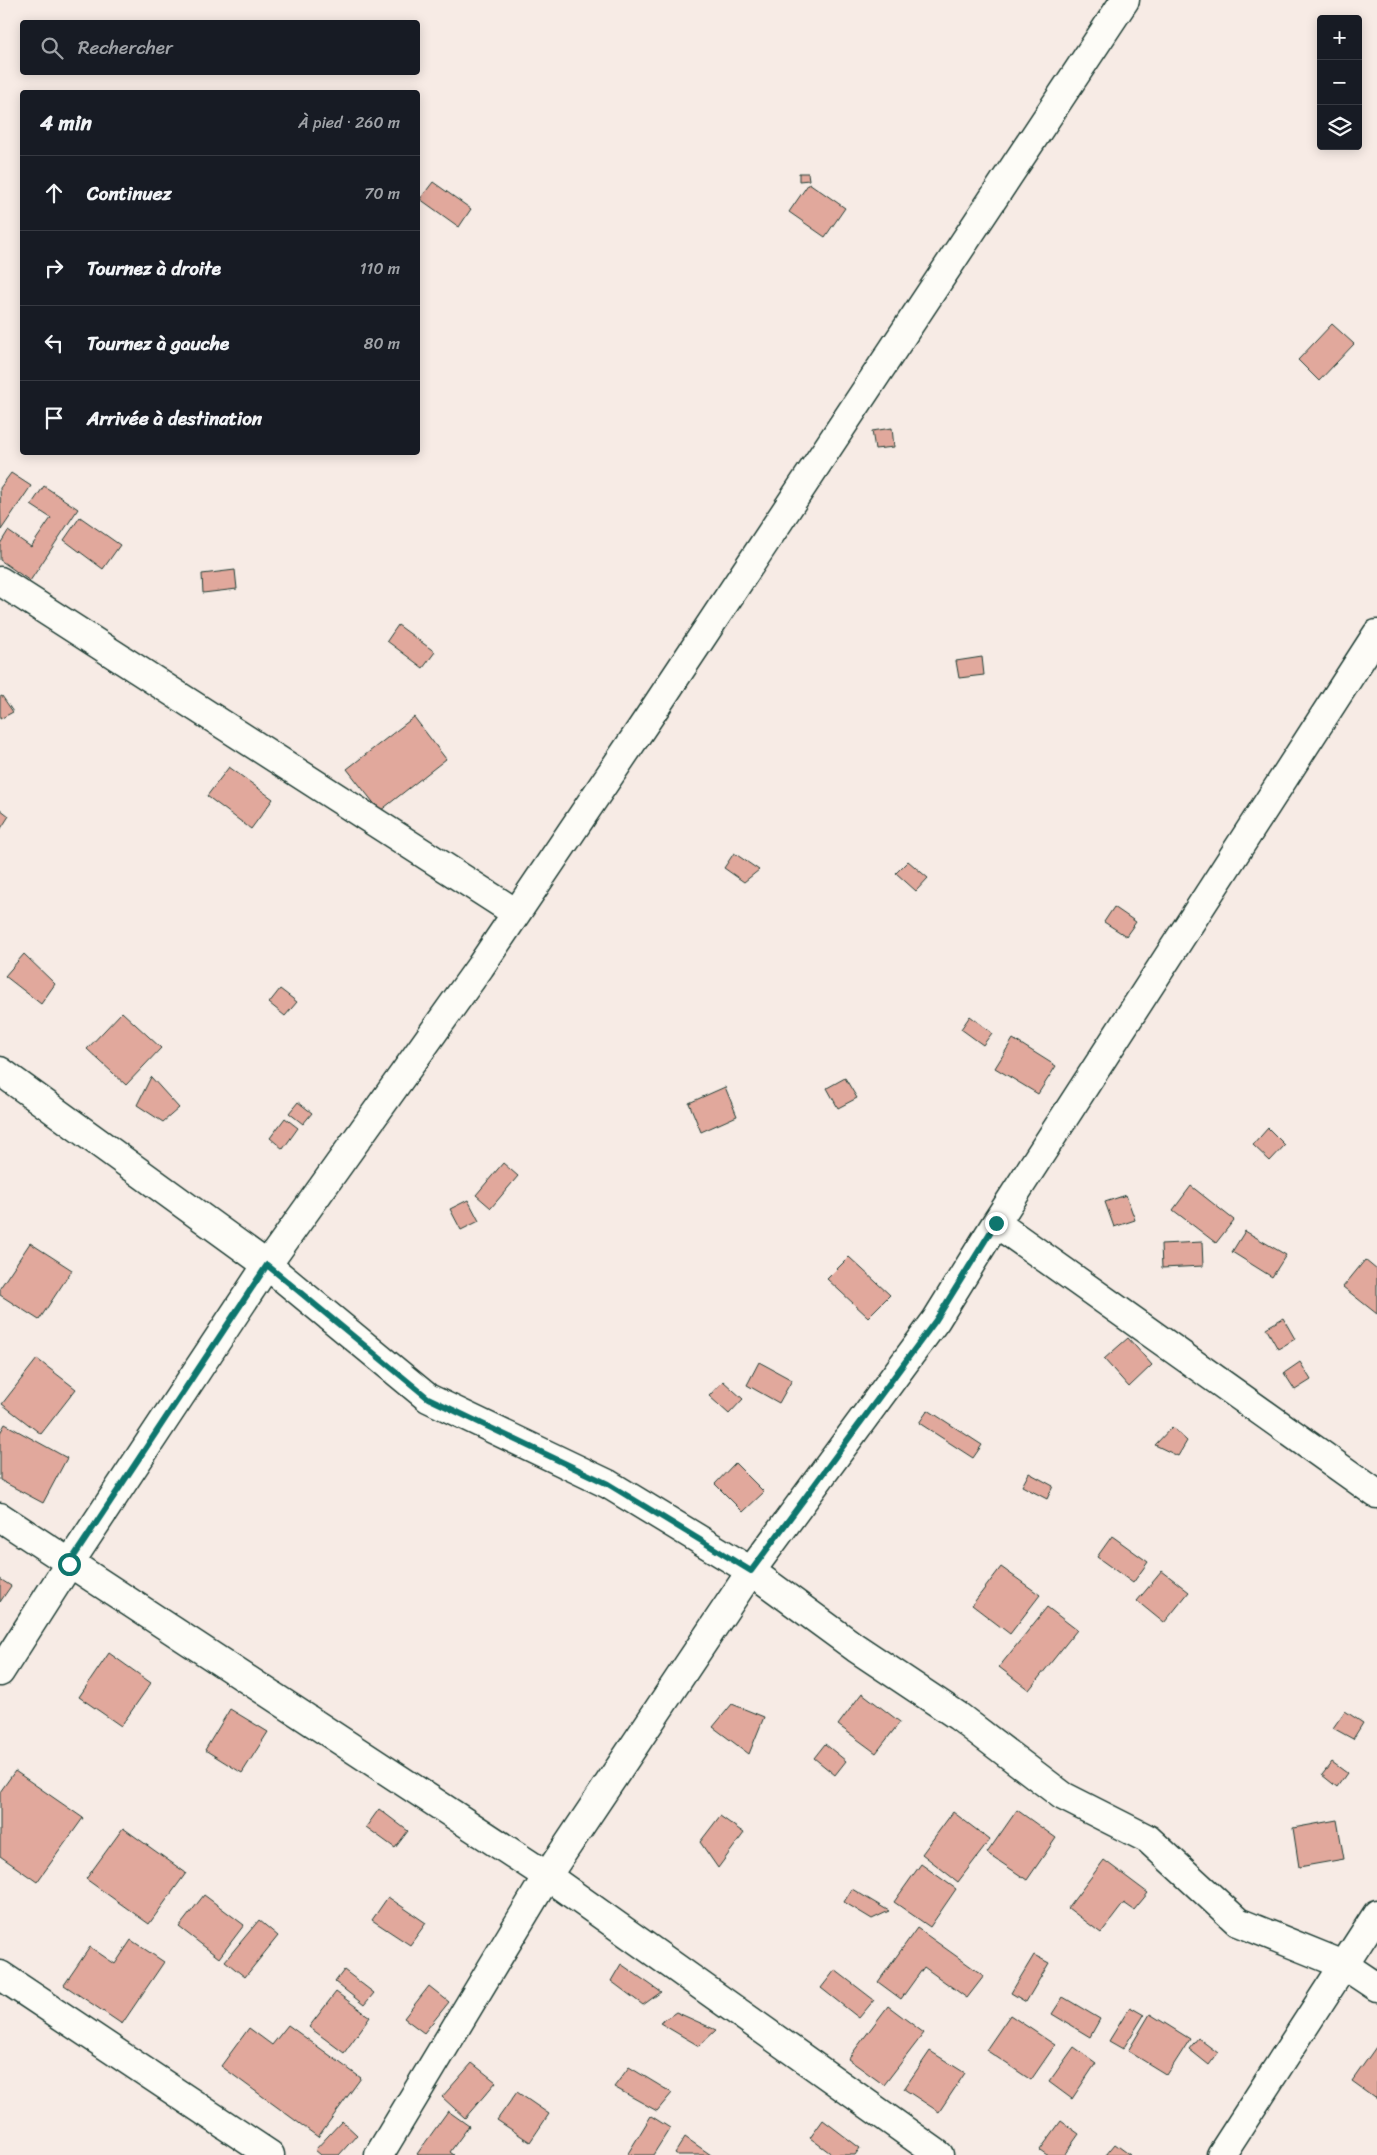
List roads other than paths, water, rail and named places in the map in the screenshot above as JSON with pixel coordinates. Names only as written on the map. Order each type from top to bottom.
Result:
[{"type":"street","points":[[0,1672],[69,1564],[267,1265],[480,967],[653,712],[1125,0]]},
{"type":"street","points":[[0,580],[516,913]]},
{"type":"street","points":[[379,2155],[547,1876],[751,1571],[936,1320],[996,1223],[1377,634]]},
{"type":"street","points":[[0,1071],[267,1265],[428,1398],[608,1484],[751,1571],[856,1648],[958,1716],[1062,1796],[1148,1839],[1238,1922],[1344,1965],[1377,1987]]},
{"type":"street","points":[[996,1223],[1377,1494]]},
{"type":"street","points":[[0,1517],[547,1876],[939,2155]]},
{"type":"street","points":[[1221,2155],[1377,1914]]},
{"type":"street","points":[[0,1975],[270,2155]]}]
